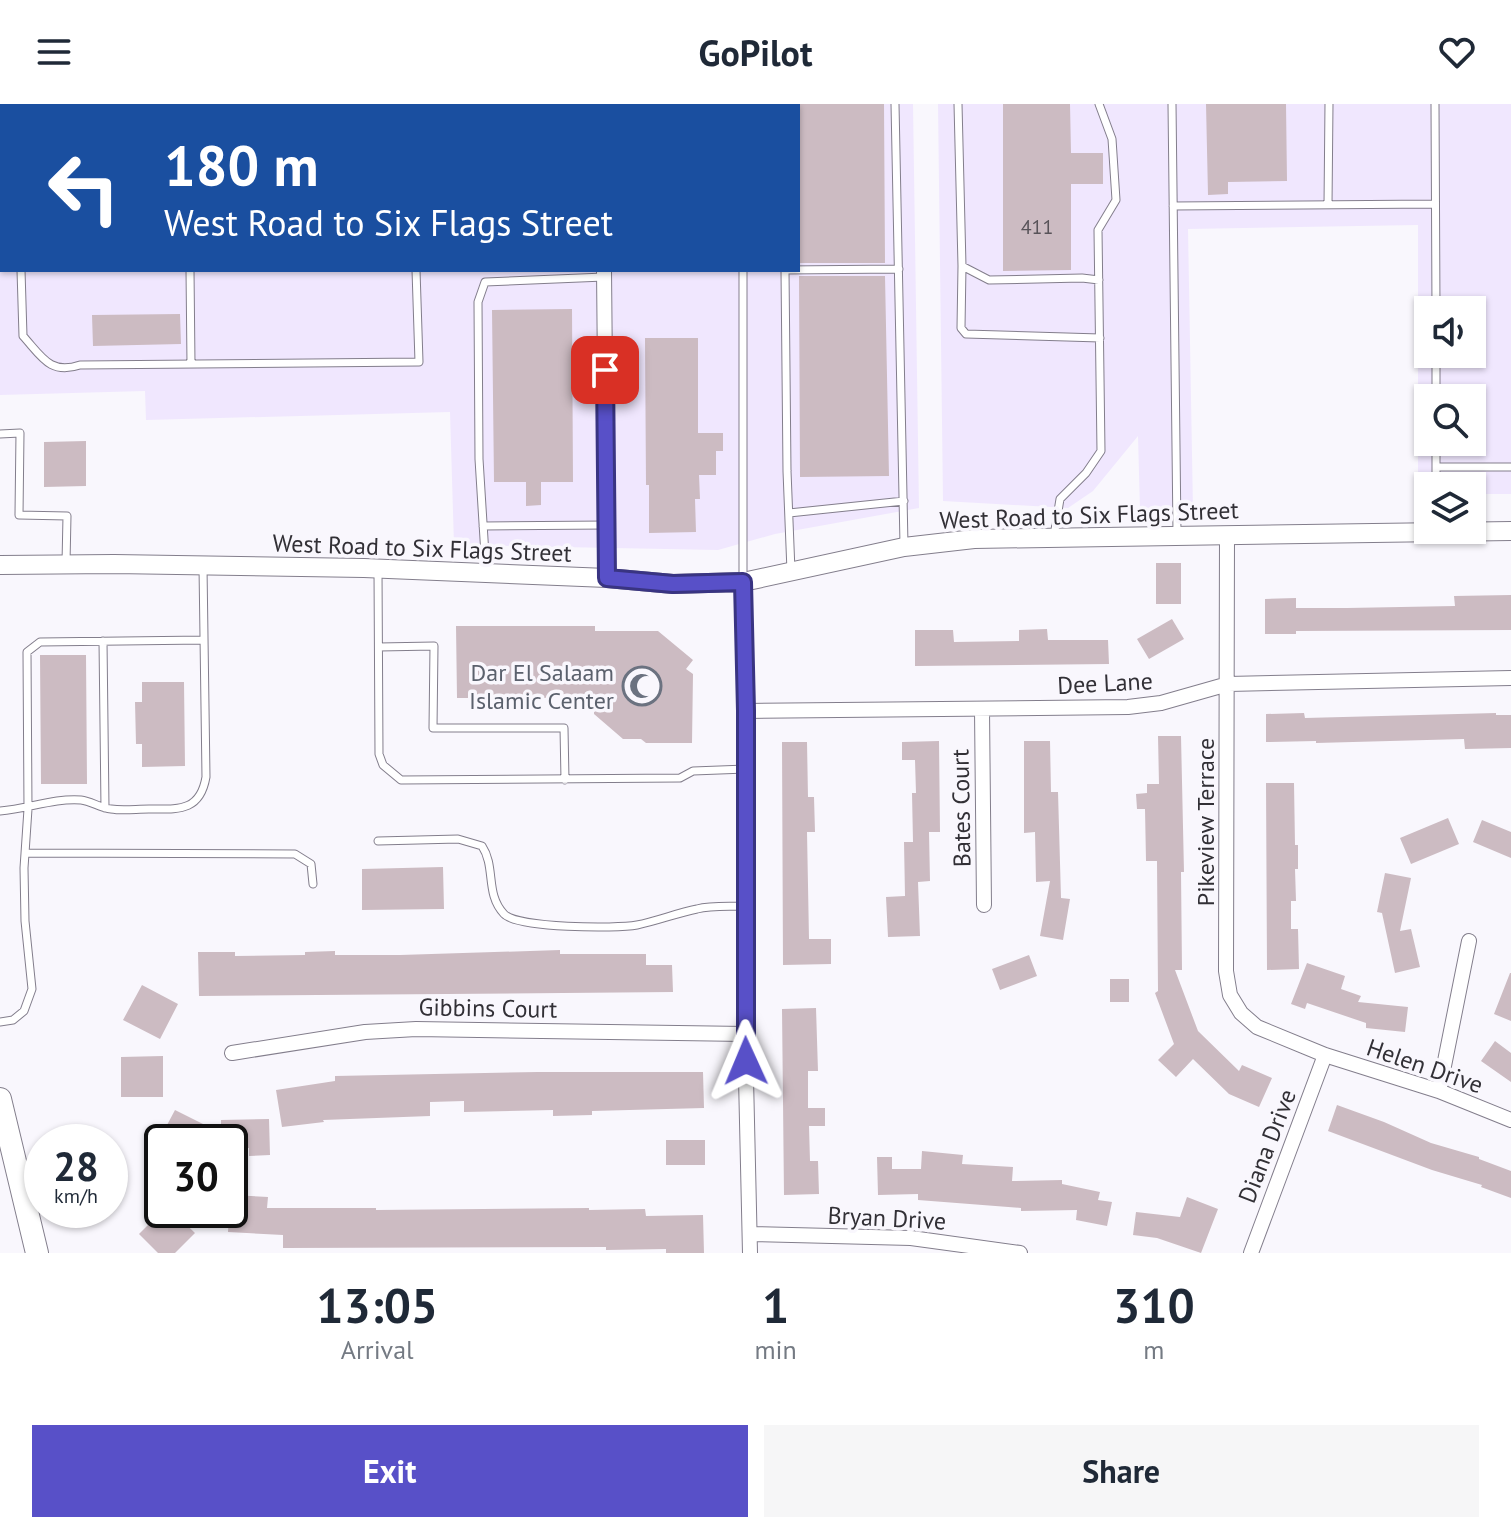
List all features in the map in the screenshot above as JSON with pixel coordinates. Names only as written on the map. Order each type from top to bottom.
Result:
[{"type":"main road","points":[[0,1099],[37,1253]]},
{"type":"street","points":[[604,273],[607,578]]},
{"type":"street","name":"West Road to Six Flags Street","points":[[0,565],[378,569],[607,578],[673,584],[743,582],[904,547],[974,539],[1414,531]]},
{"type":"street","name":"West Road to Six Flags Street","points":[[1486,531],[1511,531]]},
{"type":"street","name":"Pikeview Terrace","points":[[1227,534],[1226,971],[1230,995],[1241,1013],[1257,1027],[1325,1055]]},
{"type":"street","points":[[743,582],[746,711],[745,1034],[750,1253]]},
{"type":"street","name":"Dee Lane","points":[[746,711],[1128,707],[1161,703],[1228,684],[1511,678]]},
{"type":"street","name":"Bates Court","points":[[982,710],[984,905]]},
{"type":"street","points":[[1439,1091],[1469,941]]},
{"type":"street","name":"Gibbins Court","points":[[232,1053],[365,1032],[416,1029],[745,1034]]},
{"type":"street","name":"Helen Drive","points":[[1325,1055],[1439,1091],[1511,1120]]},
{"type":"street","name":"Diana Drive","points":[[1251,1253],[1325,1055]]},
{"type":"street","name":"Bryan Drive","points":[[750,1234],[911,1238],[1020,1253]]},
{"type":"lane","points":[[895,104],[904,547]]},
{"type":"lane","points":[[958,104],[961,328],[966,334],[1100,338]]},
{"type":"lane","points":[[1054,538],[1060,499],[1086,473],[1101,451],[1098,230],[1116,200],[1112,139],[1099,104]]},
{"type":"lane","points":[[1172,104],[1177,535]]},
{"type":"lane","points":[[1328,205],[1329,104]]},
{"type":"lane","points":[[1435,104],[1436,296]]},
{"type":"lane","points":[[1173,206],[1435,204]]},
{"type":"lane","points":[[962,266],[989,280],[1099,280]]},
{"type":"lane","points":[[800,270],[899,269]]},
{"type":"lane","points":[[21,272],[23,336],[50,365],[64,370],[80,365],[419,362],[416,272]]},
{"type":"lane","points":[[190,272],[191,364]]},
{"type":"lane","points":[[743,272],[743,582]]},
{"type":"lane","points":[[785,272],[791,571]]},
{"type":"lane","points":[[486,573],[479,459],[478,302],[485,282],[604,273]]},
{"type":"lane","points":[[0,434],[20,433],[19,515],[67,516],[66,565]]},
{"type":"lane","points":[[1436,456],[1436,472]]},
{"type":"lane","points":[[1436,467],[1511,467]]},
{"type":"lane","points":[[789,513],[904,501]]},
{"type":"lane","points":[[483,526],[607,525]]},
{"type":"lane","points":[[0,811],[28,809],[48,801],[83,800],[105,808],[182,808],[194,802],[204,790],[203,566]]},
{"type":"lane","points":[[378,569],[379,754],[383,765],[401,780],[680,778],[693,771],[746,769]]},
{"type":"lane","points":[[0,1022],[13,1020],[24,1011],[32,989],[25,921],[27,652],[40,642],[204,640]]},
{"type":"lane","points":[[103,641],[105,808]]},
{"type":"lane","points":[[379,647],[434,646],[433,728],[564,728],[565,780]]},
{"type":"lane","points":[[378,841],[458,839],[482,846],[487,853],[495,903],[509,919],[530,925],[632,926],[699,908],[746,906]]},
{"type":"lane","points":[[25,853],[295,854],[311,864],[313,884]]},
{"type":"shaded area","points":[[800,104],[913,104],[919,508],[775,534],[718,550],[454,545],[450,412],[146,420],[145,391],[0,395],[0,272],[800,272]]},
{"type":"shaded area","points":[[938,104],[1511,104],[1511,494],[1486,494],[1486,472],[1418,472],[1418,456],[1486,456],[1486,384],[1418,384],[1418,368],[1486,368],[1486,296],[1418,296],[1418,225],[1188,229],[1193,510],[1140,510],[1138,436],[1093,491],[1068,508],[943,501]]},
{"type":"building","points":[[800,104],[884,104],[885,263],[800,263]]},
{"type":"building","points":[[1003,104],[1070,104],[1071,153],[1103,153],[1103,184],[1071,184],[1071,270],[1003,271]]},
{"type":"building","points":[[1206,104],[1286,104],[1287,181],[1228,182],[1228,194],[1208,195]]},
{"type":"building","points":[[799,276],[885,276],[889,476],[800,477]]},
{"type":"building","points":[[572,309],[573,482],[541,482],[541,505],[526,506],[526,482],[494,482],[492,310]]},
{"type":"building","points":[[180,314],[181,344],[93,346],[92,315]]},
{"type":"building","points":[[645,338],[698,338],[698,433],[723,433],[723,451],[716,451],[716,475],[699,475],[700,499],[695,499],[696,532],[649,533]]},
{"type":"building","points":[[86,441],[86,486],[44,487],[44,442]]},
{"type":"building","points":[[1156,563],[1181,563],[1181,604],[1156,604]]},
{"type":"building","points":[[1511,595],[1511,630],[1296,631],[1296,634],[1265,634],[1265,599],[1296,598],[1296,608],[1347,608],[1455,606],[1454,596]]},
{"type":"building","points":[[1172,619],[1184,639],[1149,659],[1137,639]]},
{"type":"building","points":[[456,626],[595,626],[595,631],[658,631],[693,660],[686,669],[693,674],[692,743],[646,743],[641,739],[623,739],[594,714],[594,698],[457,698]]},
{"type":"building","points":[[1047,629],[1048,640],[1108,640],[1109,664],[915,666],[915,630],[953,630],[954,642],[1019,641],[1019,630]]},
{"type":"building","points":[[40,655],[86,655],[87,784],[41,784]]},
{"type":"building","points":[[142,682],[184,682],[185,766],[142,767],[142,744],[136,744],[135,702],[142,702]]},
{"type":"building","points":[[1304,713],[1305,718],[1511,715],[1511,748],[1465,749],[1464,739],[1266,742],[1266,714]]},
{"type":"building","points":[[1158,736],[1181,736],[1184,872],[1181,872],[1182,970],[1175,970],[1198,1031],[1239,1071],[1242,1065],[1272,1078],[1259,1107],[1229,1094],[1193,1059],[1176,1077],[1158,1060],[1174,1044],[1155,993],[1158,991],[1157,861],[1146,861],[1145,809],[1137,809],[1136,794],[1147,793],[1147,784],[1159,784]]},
{"type":"building","points":[[939,741],[940,832],[929,832],[930,881],[918,882],[920,936],[888,937],[886,897],[905,896],[904,842],[913,842],[915,760],[902,760],[902,742]]},
{"type":"building","points":[[1024,741],[1050,741],[1051,792],[1058,792],[1061,898],[1070,899],[1063,940],[1040,936],[1050,881],[1036,882],[1035,832],[1024,833]]},
{"type":"building","points":[[782,742],[807,742],[808,797],[814,797],[815,832],[807,832],[809,939],[831,939],[831,964],[783,965]]},
{"type":"building","points":[[1266,783],[1294,783],[1298,869],[1295,869],[1296,901],[1291,901],[1291,929],[1298,929],[1299,969],[1267,970]]},
{"type":"building","points":[[1448,818],[1459,844],[1411,864],[1400,838]]},
{"type":"building","points":[[1482,820],[1511,832],[1511,858],[1473,842]]},
{"type":"building","points":[[443,867],[444,909],[362,910],[362,869]]},
{"type":"building","points":[[1385,873],[1411,878],[1400,931],[1411,929],[1420,967],[1395,973],[1382,913],[1377,912]]},
{"type":"building","points":[[560,950],[560,954],[646,954],[646,965],[672,965],[673,992],[199,996],[198,952],[235,952],[235,956],[305,955],[305,952],[335,951],[335,955],[400,955]]},
{"type":"building","points":[[1029,955],[1037,976],[1000,990],[992,969]]},
{"type":"building","points":[[1307,963],[1345,976],[1341,989],[1361,996],[1358,1002],[1408,1007],[1405,1032],[1366,1028],[1366,1023],[1307,1003],[1305,1009],[1291,1004]]},
{"type":"building","points":[[1511,973],[1511,1021],[1494,1014]]},
{"type":"building","points":[[1110,979],[1129,979],[1129,1002],[1110,1002]]},
{"type":"building","points":[[142,985],[178,1004],[160,1039],[123,1020]]},
{"type":"building","points":[[816,1008],[818,1071],[808,1071],[808,1108],[825,1108],[825,1126],[809,1126],[810,1161],[818,1161],[819,1194],[784,1195],[782,1009]]},
{"type":"building","points":[[1495,1041],[1511,1053],[1511,1082],[1481,1061]]},
{"type":"building","points":[[163,1056],[163,1097],[121,1097],[121,1057]]},
{"type":"building","points":[[703,1072],[704,1108],[592,1111],[592,1115],[553,1116],[553,1110],[464,1112],[464,1101],[430,1102],[430,1116],[323,1120],[282,1127],[276,1090],[335,1081],[335,1076]]},
{"type":"building","points":[[1337,1105],[1511,1171],[1511,1198],[1328,1131]]},
{"type":"building","points":[[175,1110],[203,1124],[168,1124]]},
{"type":"building","points":[[269,1119],[270,1155],[249,1156],[248,1124],[221,1124],[221,1120]]},
{"type":"building","points":[[666,1140],[705,1140],[705,1165],[666,1165]]},
{"type":"building","points":[[922,1151],[963,1155],[962,1164],[1013,1167],[1012,1181],[1062,1180],[1062,1184],[1100,1192],[1098,1200],[1112,1202],[1107,1226],[1076,1220],[1077,1210],[1021,1211],[1021,1208],[918,1200],[918,1194],[878,1195],[877,1157],[892,1157],[892,1169],[921,1169]]},
{"type":"building","points":[[248,1196],[268,1197],[267,1208],[645,1209],[646,1216],[703,1215],[704,1253],[666,1253],[666,1249],[606,1250],[606,1247],[283,1248],[283,1235],[228,1232],[228,1228],[248,1228]]},
{"type":"building","points":[[1187,1197],[1218,1209],[1201,1253],[1157,1238],[1133,1235],[1136,1212],[1180,1217]]},
{"type":"building","points":[[145,1228],[190,1228],[195,1233],[175,1253],[158,1253],[139,1234]]},
{"type":"place","name":"Dar El Salaam Islamic Center","points":[[642,686]]},
{"type":"route","points":[[605,370],[607,578],[673,584],[743,582],[746,1061]]}]
